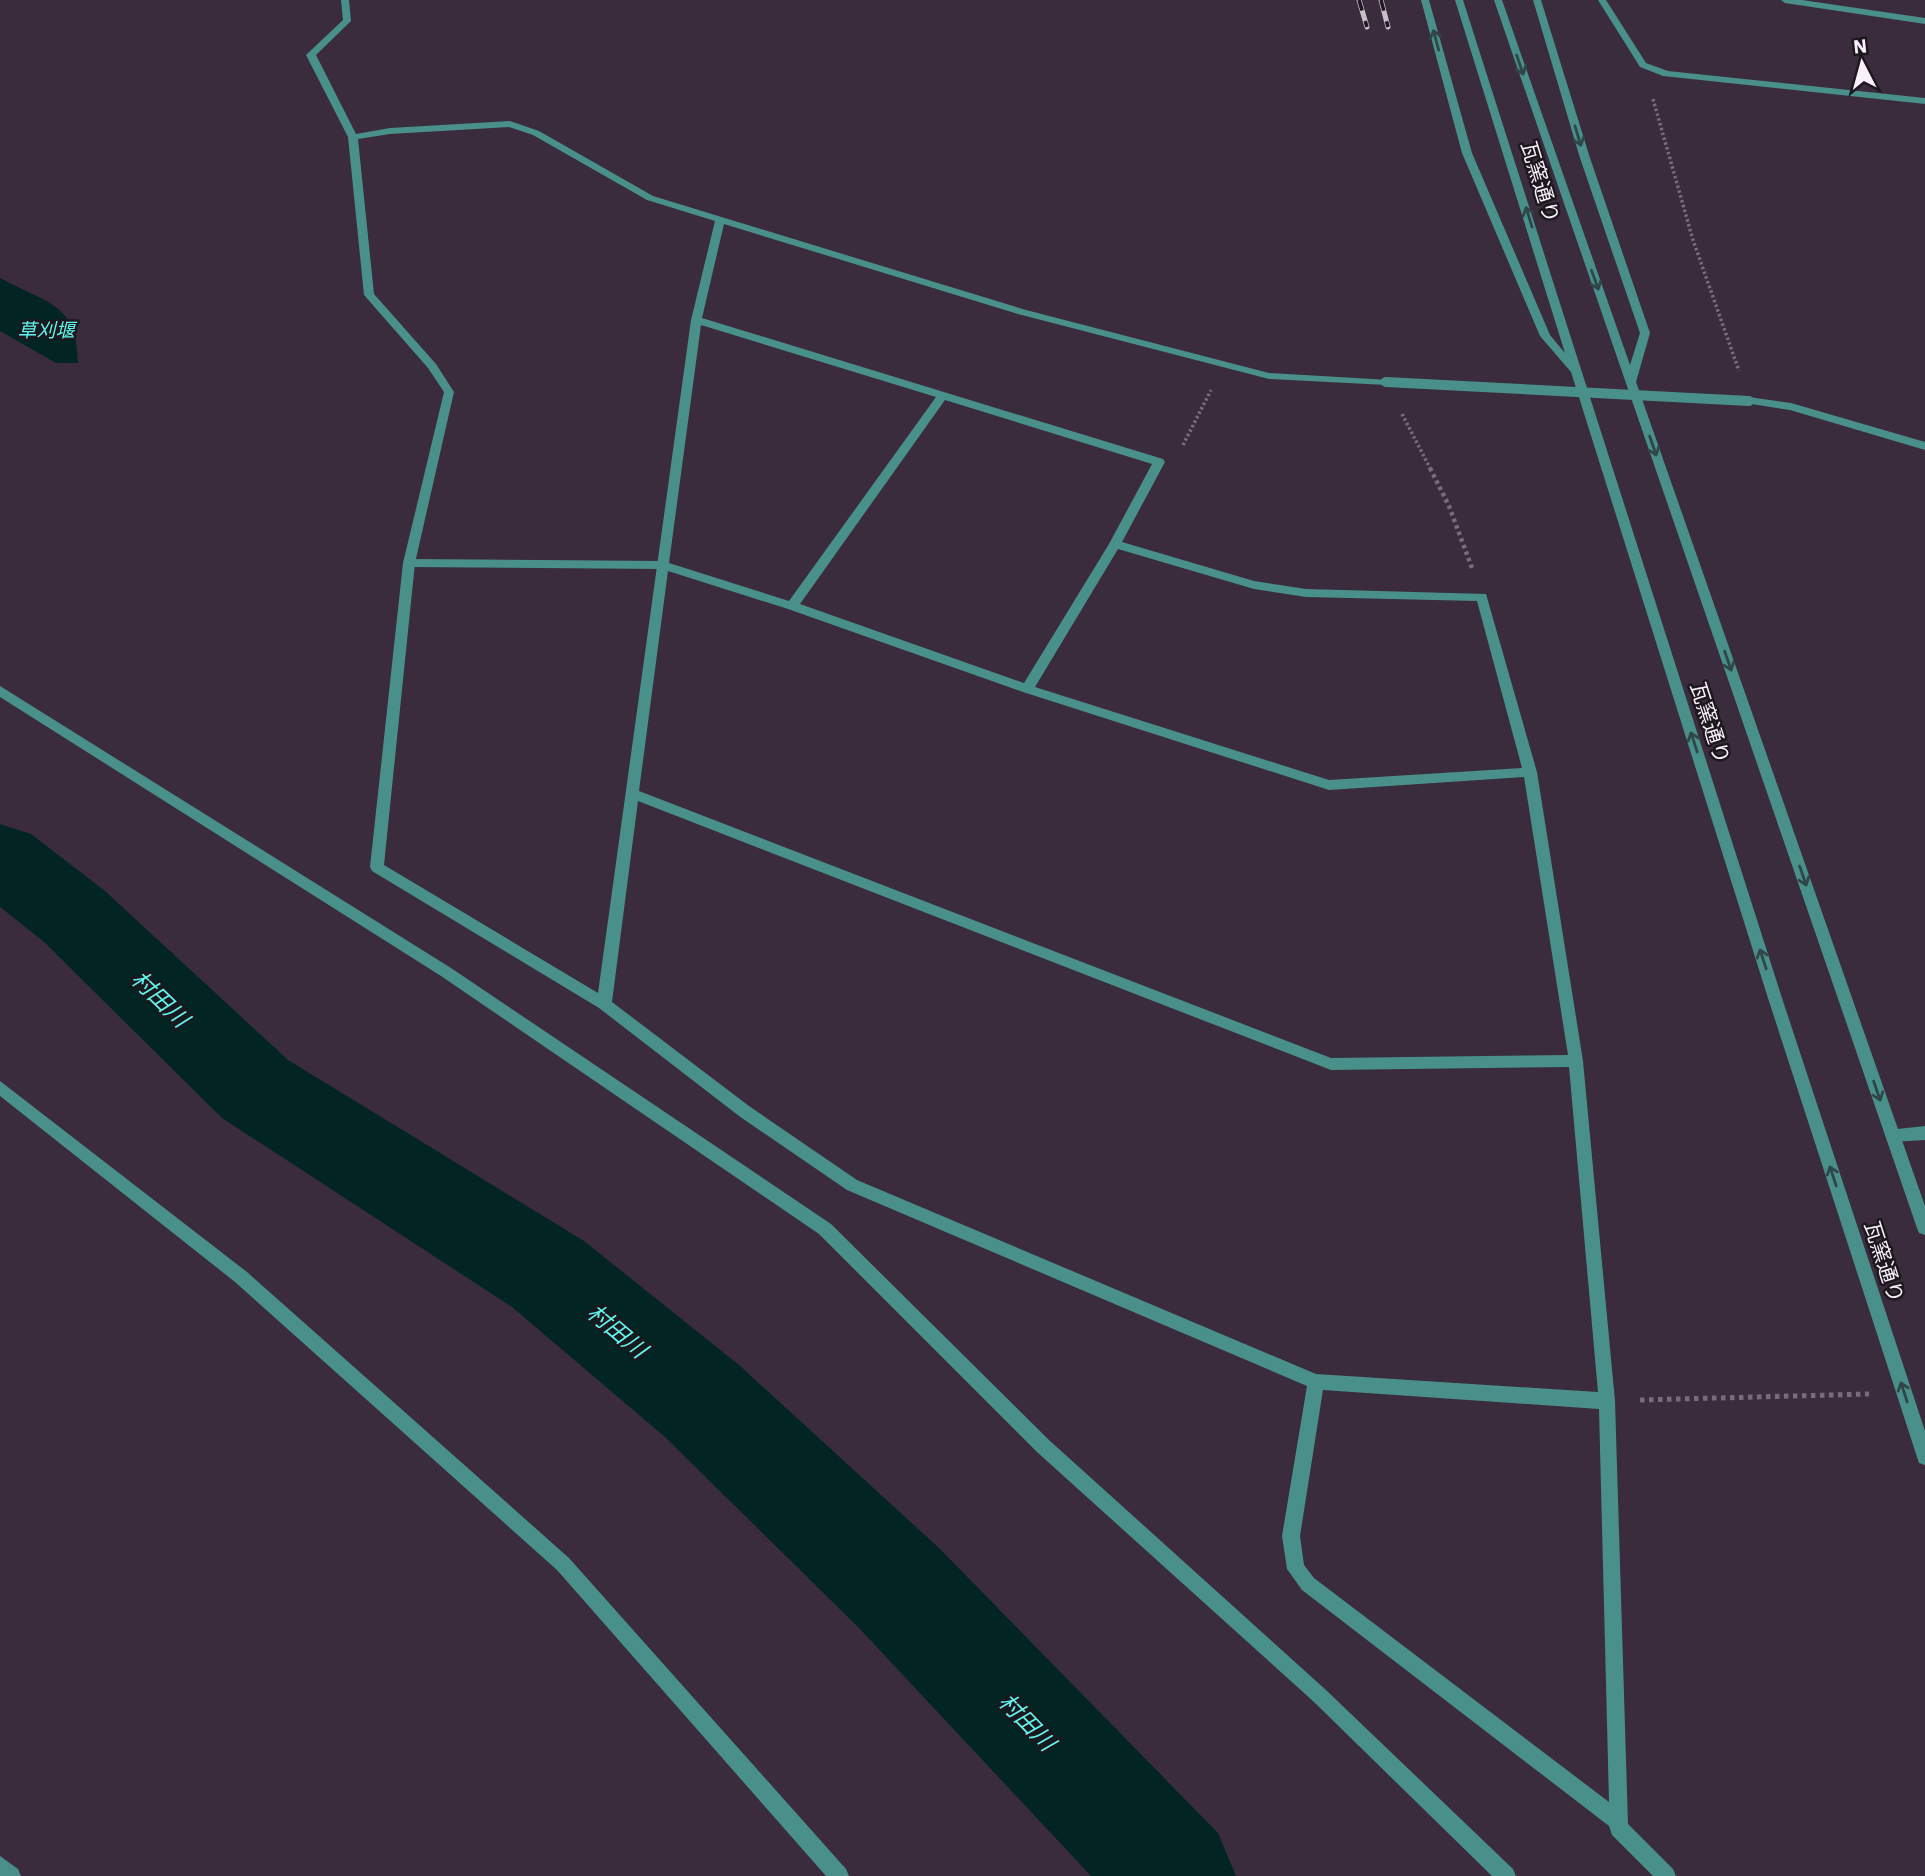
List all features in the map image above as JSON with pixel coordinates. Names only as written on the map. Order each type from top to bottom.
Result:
[{"type":"street","points":[[345,0],[347,21],[311,55],[354,137],[369,295],[432,366],[449,392],[409,563],[377,867],[604,1004],[744,1111],[852,1185],[1316,1382],[1607,1401]]},
{"type":"street","points":[[1425,0],[1467,153],[1545,336],[1578,376]]},
{"type":"street","name":"瓦窯通り","points":[[1459,0],[1925,1457]]},
{"type":"street","name":"瓦窯通り","points":[[1498,0],[1925,1228]]},
{"type":"street","points":[[1537,0],[1586,158],[1645,333],[1631,382]]},
{"type":"street","points":[[1602,0],[1643,65],[1667,75],[1925,101]]},
{"type":"street","points":[[1785,0],[1925,22]]},
{"type":"street","points":[[354,137],[390,131],[510,124],[536,133],[650,198],[1022,312],[1269,376],[1749,401],[1791,407],[1925,446]]},
{"type":"street","points":[[604,1004],[696,320],[720,220]]},
{"type":"street","points":[[696,320],[1159,462],[1115,544],[1027,689]]},
{"type":"street","points":[[792,606],[942,397]]},
{"type":"street","points":[[1115,544],[1254,585],[1306,593],[1482,597],[1530,772],[1576,1061],[1607,1401],[1619,1828],[1666,1876]]},
{"type":"street","points":[[409,563],[662,565],[792,606],[1027,689],[1329,785],[1530,772]]},
{"type":"street","points":[[0,691],[446,972],[825,1229],[1043,1446],[1320,1696],[1506,1876]]},
{"type":"street","points":[[634,794],[1331,1064],[1576,1061]]},
{"type":"street","points":[[0,1087],[241,1277],[563,1564],[839,1876]]},
{"type":"street","points":[[1893,1135],[1925,1133]]},
{"type":"street","points":[[1316,1382],[1291,1536],[1296,1569],[1308,1584],[1618,1821]]},
{"type":"street","points":[[0,1866],[10,1876]]},
{"type":"path","points":[[1643,65],[1693,240],[1749,401]]},
{"type":"path","points":[[1159,462],[1179,454],[1224,364]]},
{"type":"path","points":[[1386,382],[1449,506],[1482,597]]},
{"type":"path","points":[[1607,1401],[1904,1393]]},
{"type":"water","name":"草刈堰","points":[[0,278],[45,300],[65,316],[72,328],[78,363],[56,363],[0,331]]},
{"type":"waterway","name":"村田川","points":[[0,858],[74,916],[255,1089],[548,1274],[702,1401],[899,1588],[1175,1876]]},
{"type":"railway","points":[[1359,0],[1367,27]]},
{"type":"railway","points":[[1381,0],[1388,27]]}]
